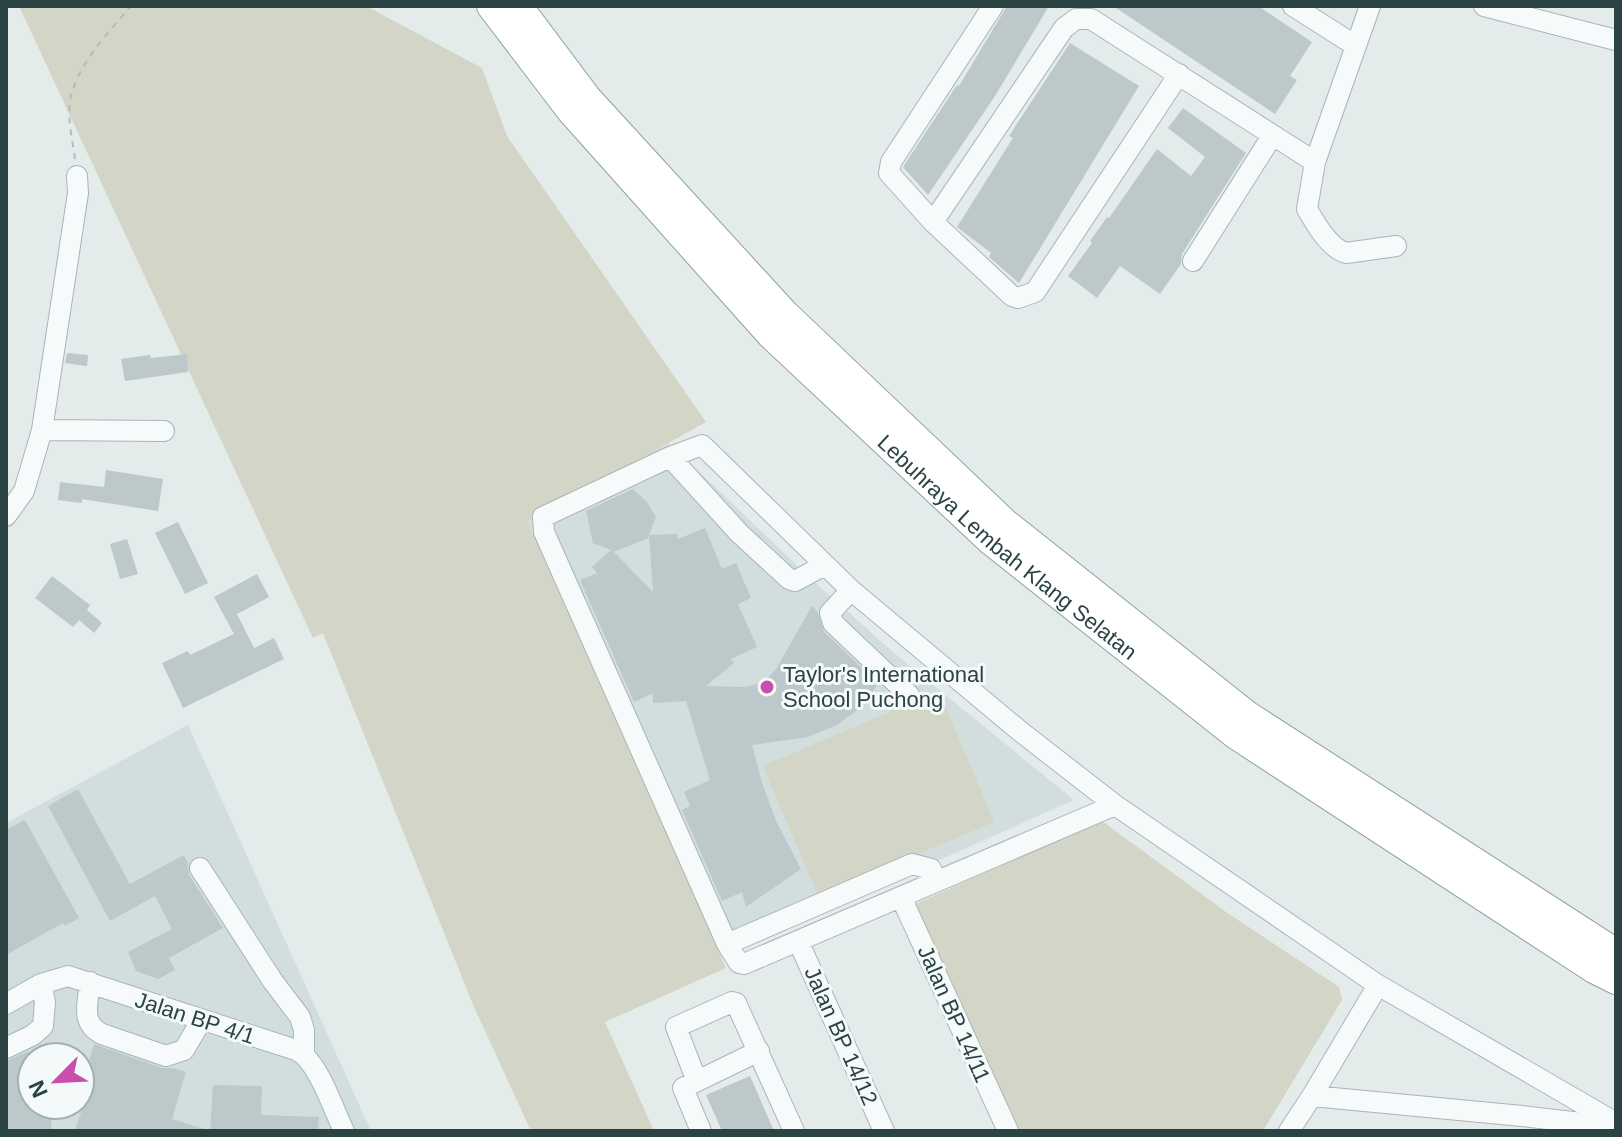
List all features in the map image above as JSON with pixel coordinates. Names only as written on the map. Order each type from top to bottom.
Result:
[{"type":"highway","name":"Lebuhraya Lembah Klang Selatan","points":[[491,6],[571,111],[771,335],[991,541],[1236,735],[1594,969],[1616,980]]},
{"type":"highway","name":"Lebuhraya Lembah Klang Selatan","points":[[518,6],[587,98],[784,313],[1005,523],[1247,715],[1616,953]]},
{"type":"street","points":[[993,6],[888,167],[891,178],[933,222],[1012,296],[1030,296],[1035,292],[1179,74]]},
{"type":"street","points":[[1293,6],[1339,36]]},
{"type":"street","points":[[1329,6],[1339,36],[1307,209],[1339,251],[1346,253],[1396,246]]},
{"type":"street","points":[[1339,36],[1370,6]]},
{"type":"street","points":[[1484,6],[1616,40]]},
{"type":"street","points":[[933,222],[1070,22],[1076,19],[1091,19],[1315,162]]},
{"type":"street","points":[[1193,261],[1272,136]]},
{"type":"street","points":[[6,516],[24,491],[42,430],[78,193],[77,176]]},
{"type":"street","points":[[42,430],[164,431]]},
{"type":"street","points":[[1115,805],[744,964],[739,963],[727,944],[542,524],[543,517],[702,445],[851,590],[1021,732],[1115,805],[1378,985],[1616,1123]]},
{"type":"street","points":[[670,457],[739,533],[789,579],[795,581],[825,565]]},
{"type":"street","points":[[851,590],[830,613],[833,623],[909,695]]},
{"type":"street","points":[[727,944],[912,864],[931,869],[936,880]]},
{"type":"street","points":[[200,868],[264,968],[300,1017],[304,1030],[304,1053],[344,1131]]},
{"type":"street","name":"Jalan BP 14/11","points":[[901,897],[1008,1131]]},
{"type":"street","name":"Jalan BP 14/12","points":[[798,941],[884,1131]]},
{"type":"street","name":"Jalan BP 4/1","points":[[6,1004],[41,984],[68,976],[304,1053]]},
{"type":"street","points":[[90,982],[86,1019],[92,1029],[102,1034],[166,1056],[184,1050],[201,1021]]},
{"type":"street","points":[[6,1048],[33,1035],[43,1026],[45,1015],[41,984]]},
{"type":"street","points":[[1289,1131],[1378,985]]},
{"type":"street","points":[[696,1079],[676,1027],[732,1002],[738,1006],[794,1131]]},
{"type":"street","points":[[701,1131],[683,1088],[696,1079],[759,1051]]},
{"type":"street","points":[[1312,1096],[1581,1123],[1598,1131]]},
{"type":"path","points":[[77,176],[70,124],[72,91],[98,46],[131,6]]},
{"type":"shaded area","points":[[19,6],[366,6],[482,68],[507,136],[706,422],[527,522],[726,968],[605,1022],[654,1131],[531,1131],[474,1007],[323,633],[313,638]]},
{"type":"shaded area","name":"Taylor's International School Puchong","points":[[669,443],[894,653],[1074,800],[721,957],[526,521]]},
{"type":"shaded area","points":[[939,691],[994,822],[818,896],[763,766]]},
{"type":"shaded area","points":[[188,725],[371,1131],[6,1131],[6,823]]},
{"type":"shaded area","points":[[1102,821],[1226,912],[1339,987],[1342,1000],[1263,1131],[1019,1131],[915,904]]},
{"type":"building","points":[[1007,6],[1049,6],[995,96],[928,195],[903,167],[959,86]]},
{"type":"building","points":[[1113,6],[1258,6],[1312,42],[1290,76],[1297,80],[1275,114]]},
{"type":"building","points":[[1070,43],[1139,86],[1019,283],[989,257],[991,253],[957,227],[1013,138],[1009,136]]},
{"type":"building","points":[[1183,108],[1246,153],[1160,294],[1120,266],[1097,298],[1068,276],[1157,149],[1191,176],[1205,157],[1168,128]]},
{"type":"building","points":[[67,353],[88,355],[87,366],[65,363]]},
{"type":"building","points":[[187,354],[188,372],[125,381],[121,359]]},
{"type":"building","points":[[106,470],[163,479],[158,511],[82,499],[82,503],[58,500],[60,482],[104,487]]},
{"type":"building","points":[[633,489],[646,501],[656,517],[649,535],[677,534],[678,539],[705,528],[722,569],[736,563],[751,598],[738,604],[757,647],[731,659],[734,663],[706,686],[745,687],[768,678],[812,606],[817,611],[824,632],[878,683],[864,705],[837,725],[808,737],[752,745],[776,821],[801,869],[746,907],[742,892],[722,901],[682,810],[690,806],[684,792],[710,780],[686,701],[653,703],[653,693],[634,702],[580,580],[597,573],[592,567],[611,550],[593,543],[586,511]],"holes":[[[649,535],[653,592],[614,552]]]},
{"type":"building","points":[[178,522],[208,583],[185,594],[155,533]]},
{"type":"building","points":[[127,539],[138,574],[120,579],[110,544]]},
{"type":"building","points":[[257,574],[269,597],[237,614],[254,648],[274,638],[284,659],[183,708],[162,663],[188,651],[190,655],[234,634],[214,597]]},
{"type":"building","points":[[52,576],[90,605],[87,610],[102,623],[94,633],[79,620],[73,627],[35,598]]},
{"type":"building","points":[[78,789],[130,884],[184,855],[189,875],[223,928],[169,958],[175,970],[158,979],[136,971],[128,952],[172,929],[155,896],[110,921],[48,806]]},
{"type":"building","points":[[25,820],[79,918],[65,926],[63,923],[6,955],[6,830]]},
{"type":"building","points":[[96,1045],[162,1068],[186,1072],[172,1119],[204,1129],[203,1131],[75,1131],[78,1121],[96,1121]]},
{"type":"building","points":[[16,1057],[16,1121],[51,1121],[51,1131],[6,1131],[6,1061]]},
{"type":"building","points":[[750,1076],[774,1131],[722,1131],[706,1095]]},
{"type":"building","points":[[213,1085],[262,1086],[261,1115],[319,1117],[318,1131],[210,1131]]},
{"type":"place","name":"Taylor's International School Puchong","points":[[767,687]]}]
